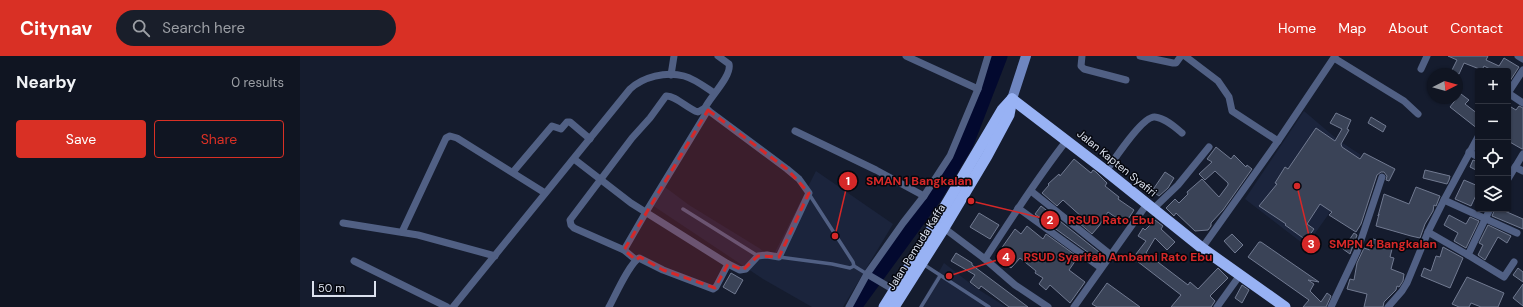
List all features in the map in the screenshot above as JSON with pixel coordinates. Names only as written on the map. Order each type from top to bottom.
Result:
[{"type":"highway","name":"Jalan Kapten Syafiri","points":[[1012,99],[1067,140],[1202,248],[1285,307]]},
{"type":"highway","name":"Jalan Pemuda Kaffa","points":[[884,307],[894,290],[944,228],[987,156],[1009,115],[1012,99]]},
{"type":"highway","name":"Jalan Pemuda Kaffa","points":[[894,307],[1002,110],[1012,99]]},
{"type":"main road","points":[[1012,99],[1026,56]]},
{"type":"street","points":[[671,74],[674,56]]},
{"type":"street","points":[[624,250],[707,109],[714,93],[726,77],[729,64],[718,56]]},
{"type":"street","points":[[906,56],[978,89]]},
{"type":"street","points":[[849,307],[903,223],[924,196],[950,156],[978,89],[988,56]]},
{"type":"street","points":[[1082,56],[1081,66],[1084,69],[1126,80]]},
{"type":"street","points":[[1140,56],[1176,63],[1181,56]]},
{"type":"street","points":[[1185,56],[1218,81],[1229,97],[1232,111],[1278,141]]},
{"type":"street","points":[[1421,69],[1427,56]]},
{"type":"street","points":[[1518,56],[1523,59]]},
{"type":"street","points":[[1202,248],[1278,141],[1334,57],[1404,101],[1418,114]]},
{"type":"street","points":[[1511,88],[1523,70]]},
{"type":"street","points":[[452,307],[630,89],[638,82],[645,79],[671,74],[684,76],[702,84],[714,93]]},
{"type":"street","points":[[1511,95],[1523,103]]},
{"type":"street","points":[[636,260],[624,250],[574,228],[571,225],[570,220],[572,215],[666,96],[671,96],[698,112],[707,109]]},
{"type":"street","points":[[574,159],[631,203],[728,264],[743,270],[746,269],[758,256],[768,255],[779,257],[809,193],[799,179],[787,169],[707,109]]},
{"type":"street","points":[[1106,171],[1139,128],[1151,117],[1162,119],[1182,133]]},
{"type":"street","points":[[513,172],[552,126],[561,128],[567,122],[570,122],[590,139]]},
{"type":"street","points":[[795,131],[876,170],[924,196]]},
{"type":"street","points":[[402,232],[447,136],[457,138],[545,193]]},
{"type":"street","points":[[985,260],[1018,208],[1067,140]]},
{"type":"street","points":[[1388,307],[1407,283],[1428,232],[1476,140]]},
{"type":"street","points":[[1074,307],[1101,268],[1150,207],[1178,185],[1209,147]]},
{"type":"street","points":[[1469,152],[1475,155]]},
{"type":"street","points":[[1511,173],[1523,154]]},
{"type":"street","points":[[1515,167],[1523,171]]},
{"type":"street","points":[[1331,307],[1357,252],[1382,177]]},
{"type":"street","points":[[1031,191],[1111,255]]},
{"type":"street","points":[[1444,200],[1517,233]]},
{"type":"street","points":[[1018,208],[1101,268]]},
{"type":"street","points":[[1468,255],[1488,212]]},
{"type":"street","points":[[343,224],[402,232],[495,256]]},
{"type":"street","points":[[944,228],[1015,285],[1048,307]]},
{"type":"street","points":[[1428,232],[1504,277],[1514,262]]},
{"type":"street","points":[[609,307],[636,260],[639,258],[663,270],[713,289],[716,287],[728,264]]},
{"type":"street","points":[[354,261],[446,307]]},
{"type":"street","points":[[869,275],[894,290]]},
{"type":"street","points":[[1217,307],[1240,275]]},
{"type":"lane","points":[[809,193],[853,262],[854,266],[869,275]]},
{"type":"lane","points":[[683,209],[758,256]]},
{"type":"lane","points":[[779,257],[850,268],[854,266]]},
{"type":"lane","points":[[918,261],[989,307]]},
{"type":"lane","points":[[921,307],[940,276]]},
{"type":"highlighted area","points":[[708,110],[787,169],[809,193],[779,257],[758,256],[743,270],[728,264],[715,288],[663,270],[640,257],[636,260],[624,250]]},
{"type":"shaded area","points":[[1304,111],[1338,140],[1361,155],[1348,176],[1338,201],[1306,246],[1245,199]]},
{"type":"shaded area","points":[[816,171],[893,224],[843,307],[812,307],[763,279],[652,205],[665,187],[689,205],[759,248],[772,258]]},
{"type":"shaded area","points":[[944,263],[976,288],[1006,307],[919,307]]},
{"type":"building","points":[[1448,56],[1488,56],[1486,60],[1499,66],[1504,58],[1519,67],[1511,79],[1511,68],[1488,68],[1484,66],[1483,68],[1477,68],[1464,63],[1462,68],[1453,68],[1457,60]]},
{"type":"building","points":[[1463,96],[1469,100],[1465,104],[1475,112],[1475,127],[1450,107],[1452,104],[1463,104]]},
{"type":"building","points":[[1519,106],[1523,108],[1523,149],[1511,143],[1511,107],[1516,110]]},
{"type":"building","points":[[1336,113],[1351,120],[1347,129],[1349,130],[1341,144],[1342,147],[1360,159],[1364,153],[1395,169],[1389,181],[1386,180],[1387,176],[1384,172],[1377,175],[1361,224],[1356,232],[1329,215],[1332,212],[1320,204],[1307,224],[1314,229],[1306,240],[1285,225],[1286,224],[1259,206],[1277,184],[1275,183],[1285,167],[1288,169],[1316,128],[1335,141],[1342,129],[1330,123]]},
{"type":"building","points":[[1371,117],[1386,126],[1383,132],[1368,123]]},
{"type":"building","points":[[1216,147],[1231,159],[1234,155],[1246,167],[1247,165],[1252,169],[1223,210],[1211,223],[1208,230],[1195,231],[1176,213],[1174,216],[1166,208],[1175,199],[1179,203],[1188,194],[1187,192],[1202,179],[1219,197],[1228,183],[1215,171],[1205,180],[1199,174],[1212,162],[1207,159]]},
{"type":"building","points":[[1074,159],[1091,173],[1093,170],[1096,172],[1107,183],[1105,186],[1119,197],[1118,199],[1134,210],[1125,224],[1108,212],[1092,234],[1079,223],[1083,218],[1063,200],[1057,206],[1042,193],[1049,185],[1048,184],[1059,174],[1060,176]]},
{"type":"building","points":[[1473,160],[1475,161],[1475,170],[1470,167]]},
{"type":"building","points":[[1425,170],[1450,176],[1447,184],[1423,178]]},
{"type":"building","points":[[1165,172],[1174,178],[1168,188],[1159,196],[1152,191]]},
{"type":"building","points":[[1464,180],[1475,185],[1475,197],[1471,206],[1455,199]]},
{"type":"building","points":[[1416,187],[1440,196],[1436,206],[1434,205],[1433,211],[1425,224],[1420,238],[1376,226],[1384,194],[1409,204]]},
{"type":"building","points":[[1041,206],[1104,256],[1100,261],[1035,214]]},
{"type":"building","points":[[1494,212],[1507,212],[1523,219],[1523,229],[1492,216]]},
{"type":"building","points":[[979,213],[999,225],[990,239],[970,227]]},
{"type":"building","points":[[1449,215],[1466,224],[1470,217],[1479,221],[1466,248],[1454,241],[1458,233],[1444,225]]},
{"type":"building","points":[[1155,220],[1163,226],[1161,229],[1175,242],[1167,250],[1155,238],[1146,253],[1188,285],[1190,282],[1198,289],[1218,268],[1228,278],[1210,296],[1215,301],[1211,307],[1171,307],[1181,295],[1133,258],[1146,241],[1138,236],[1143,228],[1145,230]]},
{"type":"building","points":[[1488,225],[1511,236],[1507,243],[1498,237],[1485,260],[1478,255],[1483,245],[1479,243]]},
{"type":"building","points":[[1027,226],[1043,239],[1046,234],[1078,257],[1069,270],[1085,282],[1070,303],[1050,285],[1046,290],[1039,284],[1043,278],[1035,273],[1036,271],[1020,258],[1011,268],[996,256],[1015,229],[1021,234]]},
{"type":"building","points":[[1354,233],[1357,235],[1350,254],[1343,249]]},
{"type":"building","points":[[1232,234],[1243,245],[1235,253],[1224,241]]},
{"type":"building","points":[[1373,239],[1393,245],[1390,257],[1394,258],[1391,269],[1404,274],[1403,281],[1384,302],[1383,307],[1364,307],[1367,294],[1347,289],[1350,279],[1354,280],[1357,263],[1364,248],[1370,250]]},
{"type":"building","points":[[1259,242],[1319,282],[1308,280],[1314,284],[1310,291],[1321,302],[1327,293],[1331,296],[1326,307],[1303,307],[1309,300],[1248,257]]},
{"type":"building","points":[[1443,247],[1463,258],[1450,288],[1421,276],[1424,268],[1431,271],[1436,256],[1440,257]]},
{"type":"building","points":[[956,253],[972,263],[972,265],[1028,307],[1009,307],[981,286],[979,289],[970,282],[975,275],[951,261]]},
{"type":"building","points":[[1518,268],[1523,272],[1523,282],[1513,275]]},
{"type":"building","points":[[731,273],[743,280],[735,294],[723,287]]},
{"type":"building","points":[[1467,277],[1504,293],[1498,307],[1481,307],[1471,303],[1469,307],[1459,307],[1452,304]]},
{"type":"building","points":[[1107,283],[1140,307],[1097,307],[1092,304]]},
{"type":"building","points":[[1523,284],[1523,306],[1513,298]]},
{"type":"building","points":[[1242,285],[1249,290],[1242,303],[1235,298]]},
{"type":"waterway","points":[[854,307],[935,196],[966,144],[1000,56]]},
{"type":"place","name":"SMPN 4 Bangkalan","points":[[1297,186]]},
{"type":"place","name":"RSUD Rato Ebu","points":[[971,201]]},
{"type":"place","name":"SMAN 1 Bangkalan","points":[[835,236]]},
{"type":"place","name":"RSUD Syarifah Ambami Rato Ebu","points":[[949,276]]}]
